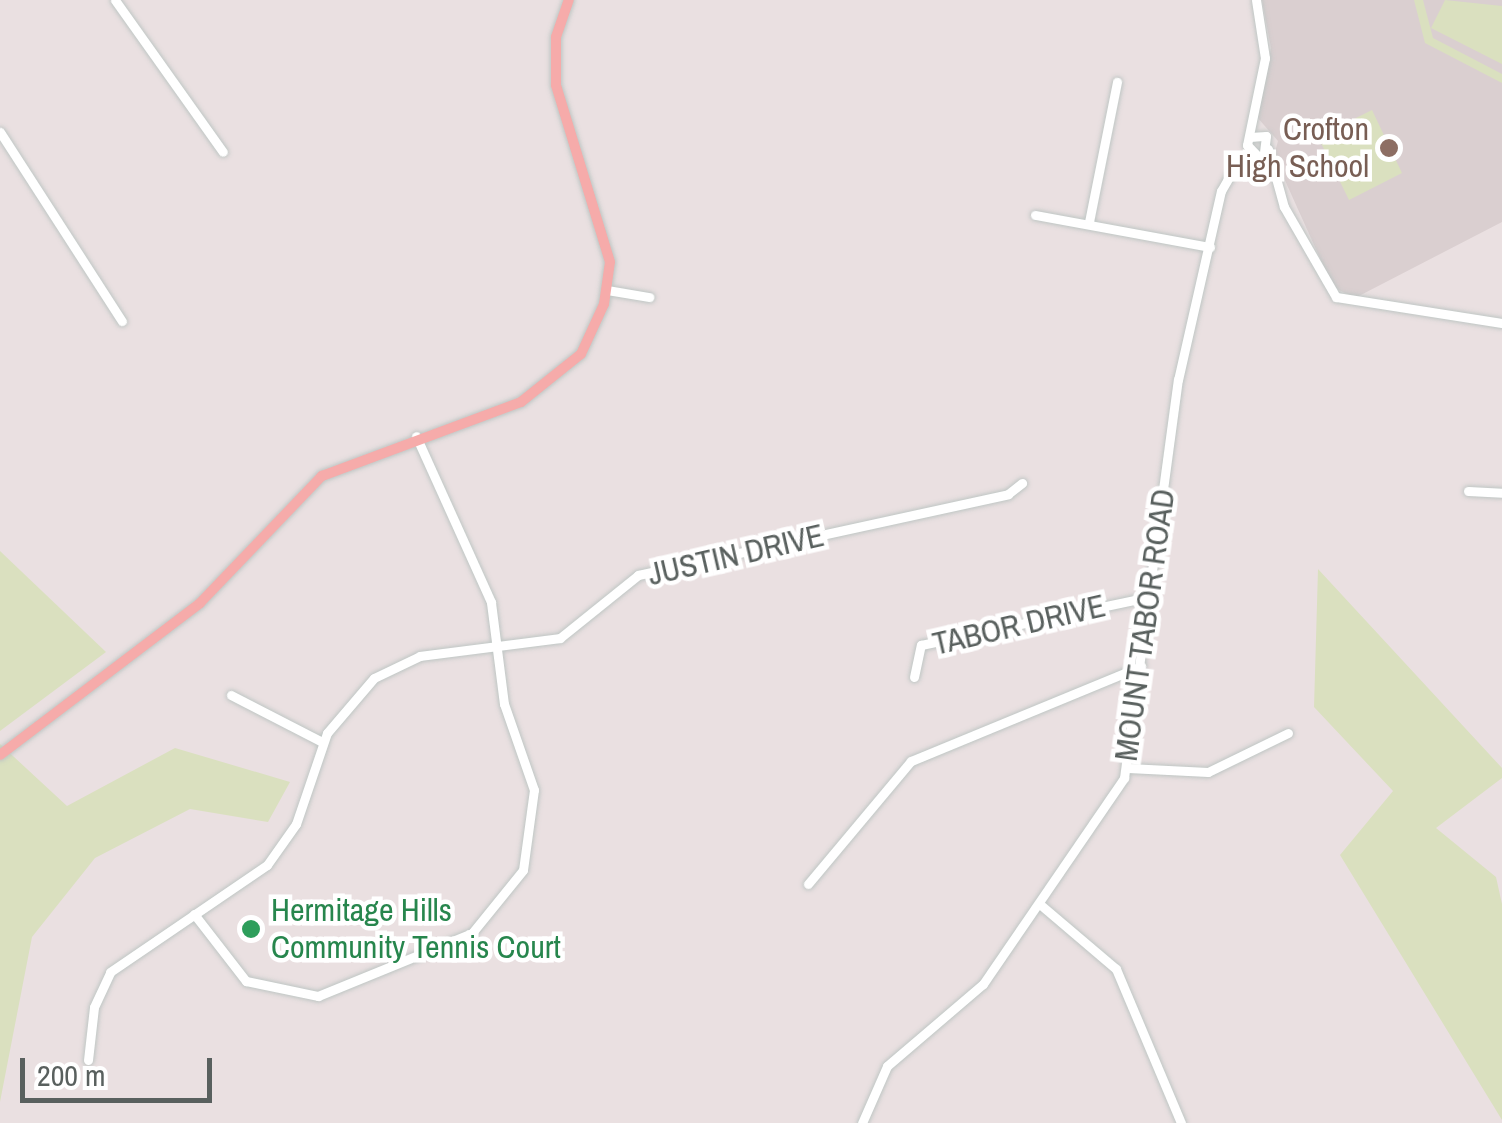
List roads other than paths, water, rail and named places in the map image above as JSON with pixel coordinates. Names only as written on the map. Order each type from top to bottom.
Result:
[{"type":"main road","points":[[0,755],[200,603],[310,486],[416,436],[550,385],[589,342],[607,290],[606,237],[556,85],[556,37],[569,0]]},
{"type":"street","points":[[116,0],[223,152]]},
{"type":"street","points":[[1256,0],[1265,46],[1249,141],[1269,168]]},
{"type":"street","points":[[1089,222],[1117,82]]},
{"type":"street","points":[[1252,113],[1268,149],[1269,168],[1310,263],[1336,297],[1502,323]]},
{"type":"street","points":[[0,132],[122,321]]},
{"type":"street","points":[[1249,141],[1263,134]]},
{"type":"street","name":"MOUNT TABOR ROAD","points":[[862,1123],[893,1059],[962,1008],[1042,906],[1128,768],[1178,380],[1210,247],[1237,163],[1249,141]]},
{"type":"street","points":[[1237,163],[1268,149]]},
{"type":"street","points":[[1035,216],[1089,222],[1210,247]]},
{"type":"street","points":[[607,290],[650,297]]},
{"type":"street","points":[[194,914],[234,972],[298,997],[340,990],[480,926],[516,884],[535,821],[486,588],[431,487],[416,436]]},
{"type":"street","name":"JUSTIN DRIVE","points":[[88,1060],[94,1007],[110,972],[277,854],[322,742],[358,690],[398,664],[572,633],[638,575],[1008,494],[1022,483]]},
{"type":"street","points":[[1468,491],[1502,493]]},
{"type":"street","name":"TABOR DRIVE","points":[[914,676],[922,645],[1149,597]]},
{"type":"street","points":[[808,884],[911,761],[1140,666]]},
{"type":"street","points":[[232,695],[246,710],[322,742]]},
{"type":"street","points":[[1128,768],[1199,774],[1288,733]]},
{"type":"street","points":[[1042,906],[1117,970],[1181,1123]]},
{"type":"place","name":"Crofton High School","points":[[1389,148]]},
{"type":"place","name":"Hermitage Hills Community Tennis Court","points":[[251,929]]}]
